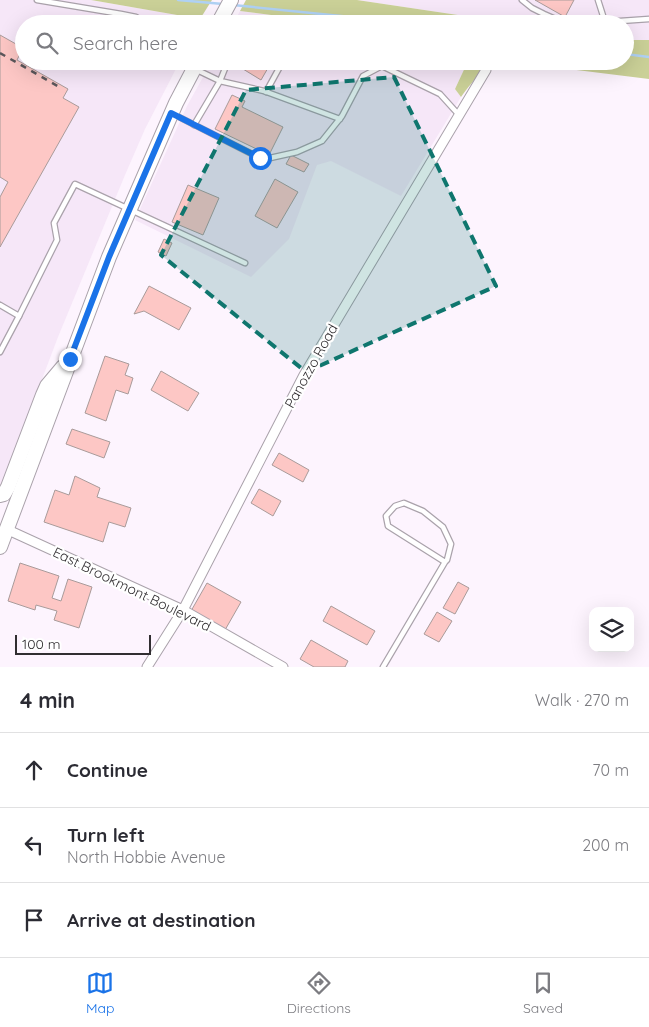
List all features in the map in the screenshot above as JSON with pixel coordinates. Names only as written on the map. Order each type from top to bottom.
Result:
[{"type":"main road","points":[[223,15],[231,0]]},
{"type":"main road","points":[[0,547],[109,257],[171,113],[193,70]]},
{"type":"main road","points":[[0,496],[4,494],[8,487],[47,386],[70,359]]},
{"type":"street","name":"Panozzo Road","points":[[147,667],[183,610],[304,375],[486,70]]},
{"type":"street","name":"East Brookmont Boulevard","points":[[6,529],[183,610],[283,667]]},
{"type":"lane","points":[[37,0],[126,15]]},
{"type":"lane","points":[[522,0],[532,8],[547,15]]},
{"type":"lane","points":[[598,0],[603,15]]},
{"type":"lane","points":[[634,20],[649,19]]},
{"type":"lane","points":[[204,70],[220,81],[266,92],[340,119]]},
{"type":"lane","points":[[194,125],[224,70]]},
{"type":"lane","points":[[266,92],[278,70]]},
{"type":"lane","points":[[171,113],[260,158],[270,158],[297,152],[322,141],[340,119],[363,76],[374,70]]},
{"type":"lane","points":[[390,70],[440,94],[459,115]]},
{"type":"lane","points":[[0,352],[57,240],[54,223],[75,184],[245,263]]},
{"type":"lane","points":[[0,305],[19,316]]},
{"type":"lane","points":[[383,667],[445,562],[450,544],[443,527],[423,512],[404,503],[395,506],[386,516],[388,526],[445,562]]},
{"type":"highlighted area","points":[[394,77],[496,286],[306,372],[161,255],[246,90]]},
{"type":"shaded area","points":[[0,0],[91,0],[177,15],[15,15],[15,70],[175,70],[145,129],[125,175],[58,337],[0,487]]},
{"type":"shaded area","points":[[357,0],[649,0],[649,40],[634,40],[634,15],[458,15]]},
{"type":"shaded area","points":[[240,11],[271,15],[238,15]]},
{"type":"shaded area","points":[[207,70],[464,70],[455,89],[461,97],[401,196],[331,161],[317,165],[289,239],[251,277],[135,220],[187,106]]},
{"type":"green space","points":[[91,0],[212,0],[203,15],[177,15]]},
{"type":"green space","points":[[246,0],[357,0],[458,15],[271,15],[240,11]]},
{"type":"green space","points":[[634,40],[649,40],[649,79],[576,70],[634,70]]},
{"type":"green space","points":[[464,70],[486,70],[472,83],[461,97],[455,89]]},
{"type":"building","points":[[535,0],[574,0],[566,15],[561,15]]},
{"type":"building","points":[[0,35],[15,43],[15,70],[35,70],[68,89],[63,98],[79,107],[0,247],[0,197],[8,182],[0,177]]},
{"type":"building","points":[[245,70],[267,70],[261,80]]},
{"type":"building","points":[[232,95],[245,101],[242,107],[283,127],[269,155],[215,129]]},
{"type":"building","points":[[291,155],[309,164],[304,172],[286,164]]},
{"type":"building","points":[[275,179],[298,192],[277,228],[255,216]]},
{"type":"building","points":[[188,185],[219,198],[203,235],[172,222]]},
{"type":"building","points":[[164,239],[172,243],[166,256],[158,252]]},
{"type":"building","points":[[149,286],[191,308],[179,330],[144,311],[134,314]]},
{"type":"building","points":[[105,356],[129,364],[125,375],[133,378],[128,394],[116,390],[106,421],[85,413]]},
{"type":"building","points":[[161,371],[199,393],[188,411],[151,390]]},
{"type":"building","points":[[72,429],[110,442],[104,458],[66,444]]},
{"type":"building","points":[[279,453],[309,470],[303,482],[272,465]]},
{"type":"building","points":[[75,476],[100,488],[97,497],[131,508],[125,527],[109,522],[103,542],[44,522],[55,490],[69,495]]},
{"type":"building","points":[[259,489],[281,501],[273,516],[251,503]]},
{"type":"building","points":[[20,563],[59,576],[52,598],[61,601],[68,579],[92,587],[79,628],[54,620],[57,611],[36,605],[35,610],[8,601]]},
{"type":"building","points":[[458,582],[469,588],[455,614],[443,608]]},
{"type":"building","points":[[207,583],[241,602],[225,630],[191,611]]},
{"type":"building","points":[[331,606],[375,631],[367,645],[323,621]]},
{"type":"building","points":[[437,612],[452,621],[439,642],[424,634]]},
{"type":"building","points":[[311,640],[348,661],[345,667],[314,667],[300,659]]},
{"type":"waterway","points":[[178,0],[223,4]]},
{"type":"waterway","points":[[233,5],[331,15]]},
{"type":"waterway","points":[[634,55],[649,57]]},
{"type":"railway","points":[[0,53],[15,62]]},
{"type":"railway","points":[[30,70],[61,88]]},
{"type":"route","points":[[70,359],[109,257],[171,113],[260,158]]}]
